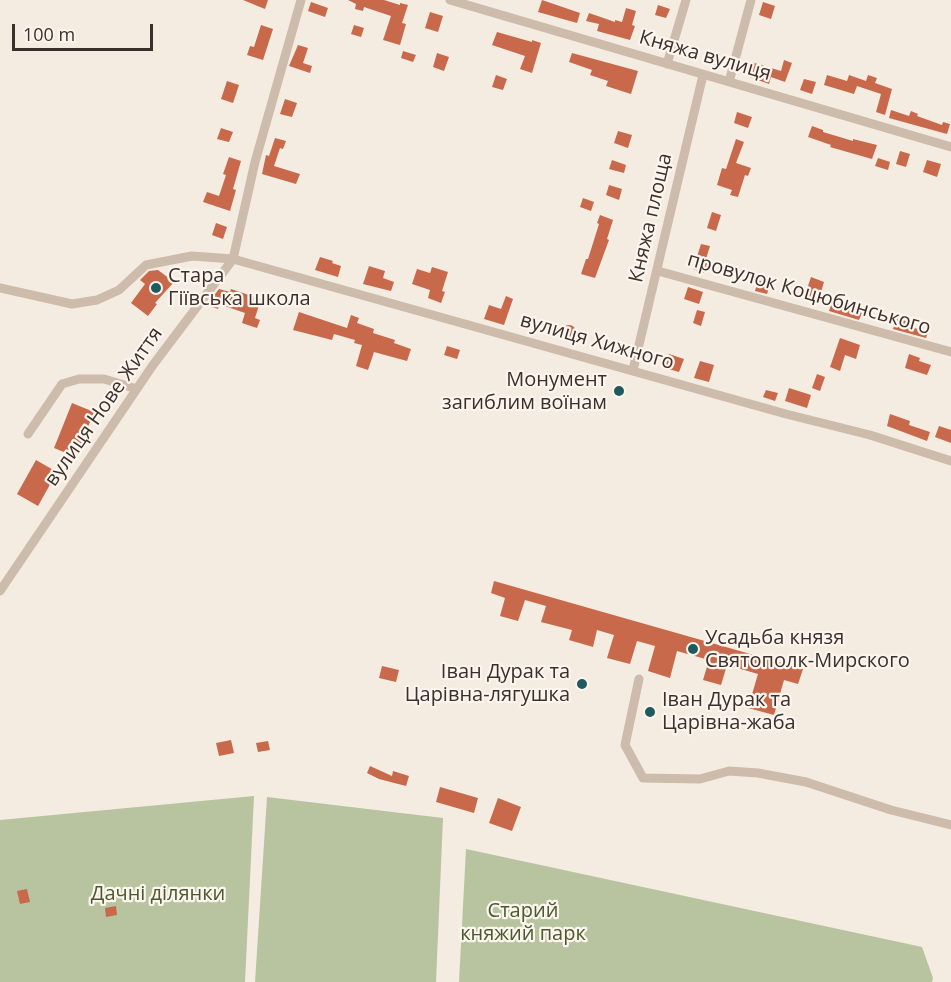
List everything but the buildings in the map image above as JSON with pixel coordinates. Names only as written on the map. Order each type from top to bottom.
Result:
[{"type":"street","name":"вулиця Нове Життя","points":[[0,590],[137,389],[233,259],[255,162],[301,0]]},
{"type":"street","name":"Княжа вулиця","points":[[450,0],[951,147]]},
{"type":"street","points":[[667,64],[686,0]]},
{"type":"street","points":[[729,82],[751,0]]},
{"type":"street","name":"Княжа площа","points":[[633,370],[703,75]]},
{"type":"street","name":"вулиця Хижного","points":[[0,288],[72,304],[96,300],[119,290],[146,265],[192,256],[233,259],[786,414],[870,435],[951,461]]},
{"type":"street","name":"провулок Коцюбинського","points":[[658,271],[951,352]]},
{"type":"street","points":[[28,434],[62,384],[78,379],[104,379],[137,389]]},
{"type":"street","points":[[639,679],[625,745],[643,778],[700,779],[729,771],[758,773],[806,782],[891,810],[951,825]]},
{"type":"green space","name":"Дачні ділянки","points":[[254,796],[245,982],[0,982],[0,820]]},
{"type":"green space","name":"Старий княжий парк","points":[[267,797],[443,818],[436,982],[255,982]]},
{"type":"green space","name":"Старий княжий парк","points":[[466,849],[922,947],[933,978],[932,982],[459,982]]},
{"type":"place","name":"Стара Гіївська школа","points":[[156,288]]},
{"type":"place","name":"Монумент загиблим воїнам","points":[[619,391]]},
{"type":"place","name":"Усадьба князя Святополк-Мирского","points":[[693,649]]},
{"type":"place","name":"Іван Дурак та Царівна-лягушка","points":[[582,684]]},
{"type":"place","name":"Іван Дурак та Царівна-жаба","points":[[650,712]]}]
